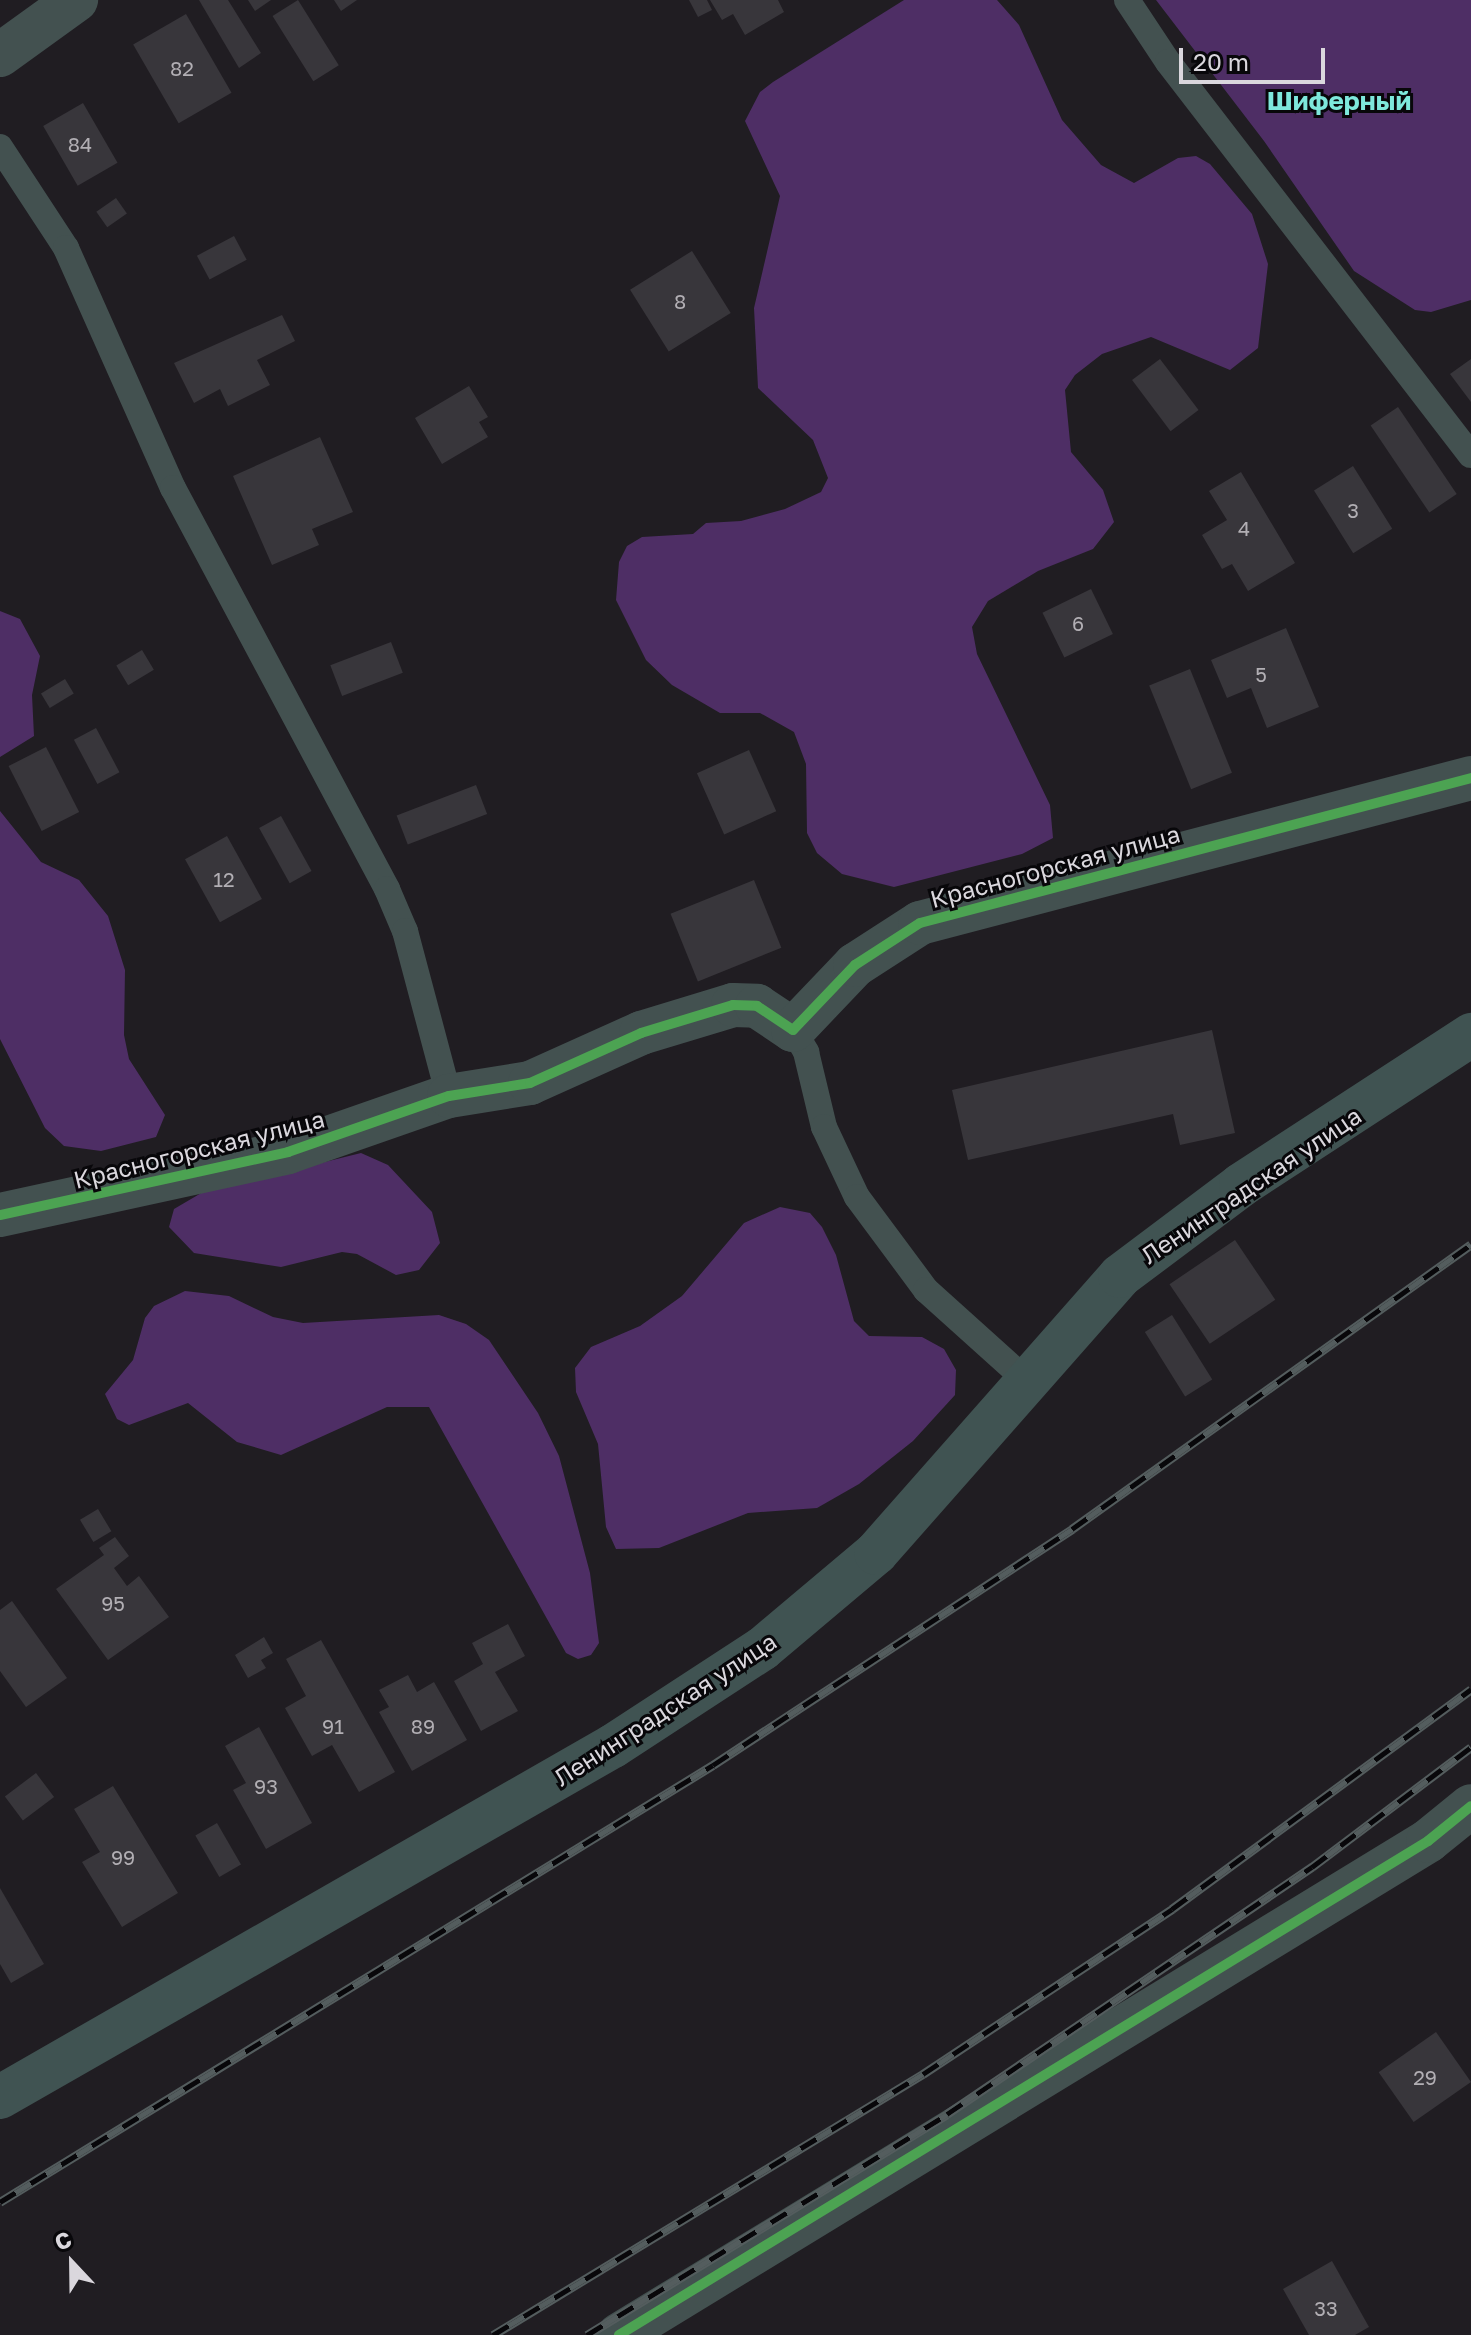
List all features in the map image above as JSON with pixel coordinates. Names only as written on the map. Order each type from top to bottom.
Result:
[{"type":"main road","name":"Ленинградская улица","points":[[0,2097],[586,1762],[762,1649],[876,1553],[1120,1276],[1175,1231],[1471,1035]]},
{"type":"street","points":[[0,55],[76,0]]},
{"type":"street","name":"Красногорская улица","points":[[0,1215],[288,1152],[449,1096],[530,1083],[641,1033],[733,1005],[757,1006],[793,1030],[855,965],[920,923],[1471,778]]},
{"type":"street","points":[[619,2335],[1428,1841],[1471,1806]]},
{"type":"lane","points":[[1127,0],[1168,62],[1471,455]]},
{"type":"lane","points":[[0,147],[66,248],[173,488],[387,889],[405,931],[449,1096]]},
{"type":"lane","points":[[793,1030],[806,1052],[824,1127],[857,1197],[926,1290],[1026,1380]]},
{"type":"shaded area","points":[[904,0],[997,0],[1019,25],[1062,120],[1101,165],[1134,183],[1178,158],[1196,156],[1210,164],[1252,214],[1268,264],[1258,348],[1230,370],[1151,337],[1102,354],[1075,375],[1065,390],[1071,452],[1103,490],[1114,522],[1093,549],[1038,571],[988,601],[972,627],[977,654],[1050,805],[1053,838],[1022,854],[894,887],[842,874],[817,853],[807,833],[806,764],[794,732],[760,713],[720,713],[672,685],[646,660],[616,600],[619,562],[627,546],[642,537],[693,534],[706,523],[741,521],[785,509],[821,492],[828,478],[813,440],[758,388],[754,308],[780,196],[745,121],[760,92],[773,82]]},
{"type":"shaded area","points":[[1156,0],[1471,0],[1471,300],[1431,312],[1415,310],[1354,271],[1264,141]]},
{"type":"shaded area","points":[[0,611],[20,619],[40,656],[32,695],[34,736],[0,757]]},
{"type":"shaded area","points":[[0,811],[41,862],[79,880],[108,916],[125,970],[124,1035],[129,1059],[165,1115],[156,1137],[101,1151],[64,1146],[45,1128],[0,1039]]},
{"type":"shaded area","points":[[361,1153],[388,1165],[432,1212],[440,1243],[419,1270],[396,1275],[357,1254],[342,1252],[281,1267],[194,1253],[169,1227],[174,1209],[203,1192]]},
{"type":"shaded area","points":[[780,1207],[810,1213],[822,1227],[836,1255],[854,1321],[869,1336],[922,1337],[944,1349],[956,1370],[955,1395],[913,1441],[859,1484],[817,1508],[748,1513],[659,1548],[616,1549],[606,1527],[598,1444],[576,1392],[575,1368],[591,1347],[640,1326],[682,1296],[744,1223]]},
{"type":"shaded area","points":[[185,1291],[229,1296],[273,1317],[303,1323],[439,1315],[466,1324],[489,1340],[538,1413],[559,1456],[590,1573],[599,1643],[591,1655],[578,1659],[566,1653],[429,1407],[387,1407],[281,1455],[237,1442],[188,1403],[129,1425],[117,1419],[105,1394],[133,1360],[145,1318],[154,1306]]},
{"type":"building","points":[[199,0],[228,0],[261,53],[239,68]]},
{"type":"building","points":[[248,0],[271,0],[255,11]]},
{"type":"building","points":[[298,0],[339,65],[313,81],[273,16]]},
{"type":"building","points":[[334,0],[357,0],[341,11]]},
{"type":"building","points":[[689,0],[707,0],[712,10],[698,17]]},
{"type":"building","points":[[710,0],[778,0],[784,12],[745,35],[733,14],[722,20]]},
{"type":"building","points":[[186,14],[232,93],[179,123],[133,44]]},
{"type":"building","points":[[83,103],[118,163],[78,186],[43,126]]},
{"type":"building","points":[[116,198],[127,214],[107,227],[96,212]]},
{"type":"building","points":[[234,236],[247,260],[210,280],[197,256]]},
{"type":"building","points":[[692,251],[731,313],[669,352],[630,290]]},
{"type":"building","points":[[282,315],[295,341],[257,360],[270,385],[228,406],[220,389],[194,403],[174,363]]},
{"type":"building","points":[[1160,359],[1199,410],[1171,431],[1132,380]]},
{"type":"building","points":[[1471,359],[1471,402],[1450,374]]},
{"type":"building","points":[[469,386],[488,417],[479,422],[488,437],[442,464],[415,418]]},
{"type":"building","points":[[1398,407],[1457,494],[1429,513],[1371,425]]},
{"type":"building","points":[[320,437],[353,512],[312,529],[319,545],[272,565],[233,476]]},
{"type":"building","points":[[1353,466],[1392,529],[1353,553],[1314,490]]},
{"type":"building","points":[[1241,472],[1295,563],[1248,591],[1232,564],[1222,569],[1202,535],[1227,520],[1209,491]]},
{"type":"building","points":[[1091,589],[1113,634],[1064,658],[1042,613]]},
{"type":"building","points":[[1286,628],[1319,707],[1267,728],[1251,688],[1227,698],[1211,660]]},
{"type":"building","points":[[391,642],[403,673],[342,696],[330,665]]},
{"type":"building","points":[[142,650],[154,670],[128,685],[116,665]]},
{"type":"building","points":[[1190,669],[1232,773],[1191,789],[1149,685]]},
{"type":"building","points":[[65,679],[74,694],[50,708],[41,693]]},
{"type":"building","points":[[96,728],[119,772],[97,784],[74,740]]},
{"type":"building","points":[[46,747],[79,812],[42,831],[9,766]]},
{"type":"building","points":[[749,750],[776,811],[724,834],[697,773]]},
{"type":"building","points":[[476,785],[487,814],[408,844],[397,815]]},
{"type":"building","points":[[281,816],[312,871],[290,883],[259,828]]},
{"type":"building","points":[[227,836],[262,899],[220,922],[185,859]]},
{"type":"building","points":[[754,880],[781,948],[698,981],[671,914]]},
{"type":"building","points":[[1212,1030],[1235,1133],[1180,1145],[1173,1114],[968,1160],[952,1090]]},
{"type":"building","points":[[1235,1240],[1275,1300],[1210,1344],[1170,1284]]},
{"type":"building","points":[[1172,1315],[1212,1379],[1185,1396],[1145,1332]]},
{"type":"building","points":[[98,1509],[111,1531],[93,1542],[80,1520]]},
{"type":"building","points":[[115,1537],[129,1556],[114,1568],[127,1586],[139,1576],[169,1617],[108,1660],[56,1589],[104,1555],[99,1548]]},
{"type":"building","points":[[12,1601],[67,1678],[26,1707],[0,1671],[0,1610]]},
{"type":"building","points":[[508,1624],[525,1656],[495,1672],[518,1711],[481,1731],[454,1681],[483,1664],[472,1643]]},
{"type":"building","points":[[264,1637],[273,1653],[261,1660],[266,1668],[248,1678],[235,1655]]},
{"type":"building","points":[[321,1640],[395,1772],[359,1792],[332,1745],[312,1756],[285,1708],[306,1696],[286,1659]]},
{"type":"building","points":[[408,1675],[417,1692],[434,1682],[467,1740],[412,1771],[379,1712],[389,1707],[379,1690]]},
{"type":"building","points":[[259,1727],[312,1823],[266,1849],[233,1790],[246,1783],[225,1746]]},
{"type":"building","points":[[36,1773],[54,1797],[23,1820],[5,1796]]},
{"type":"building","points":[[113,1786],[178,1893],[122,1927],[82,1862],[100,1852],[74,1809]]},
{"type":"building","points":[[217,1823],[241,1865],[219,1877],[195,1835]]},
{"type":"building","points":[[0,1888],[44,1964],[11,1983],[0,1964]]},
{"type":"building","points":[[1436,2032],[1471,2082],[1414,2122],[1379,2072]]},
{"type":"building","points":[[1332,2261],[1369,2327],[1355,2335],[1309,2335],[1283,2289]]},
{"type":"railway","points":[[0,2202],[713,1765],[1072,1529],[1471,1244]]},
{"type":"railway","points":[[493,2335],[923,2074],[1172,1909],[1471,1689]]},
{"type":"railway","points":[[587,2335],[947,2114],[1312,1867],[1471,1747]]},
{"type":"cycle path","points":[[0,1215],[288,1152],[449,1096],[530,1083],[641,1033],[733,1005],[757,1006],[793,1030],[855,965],[920,923],[1471,778]]},
{"type":"cycle path","points":[[619,2335],[1428,1841],[1471,1806]]},
{"type":"district","name":"Шиферный","points":[[1339,101]]}]
